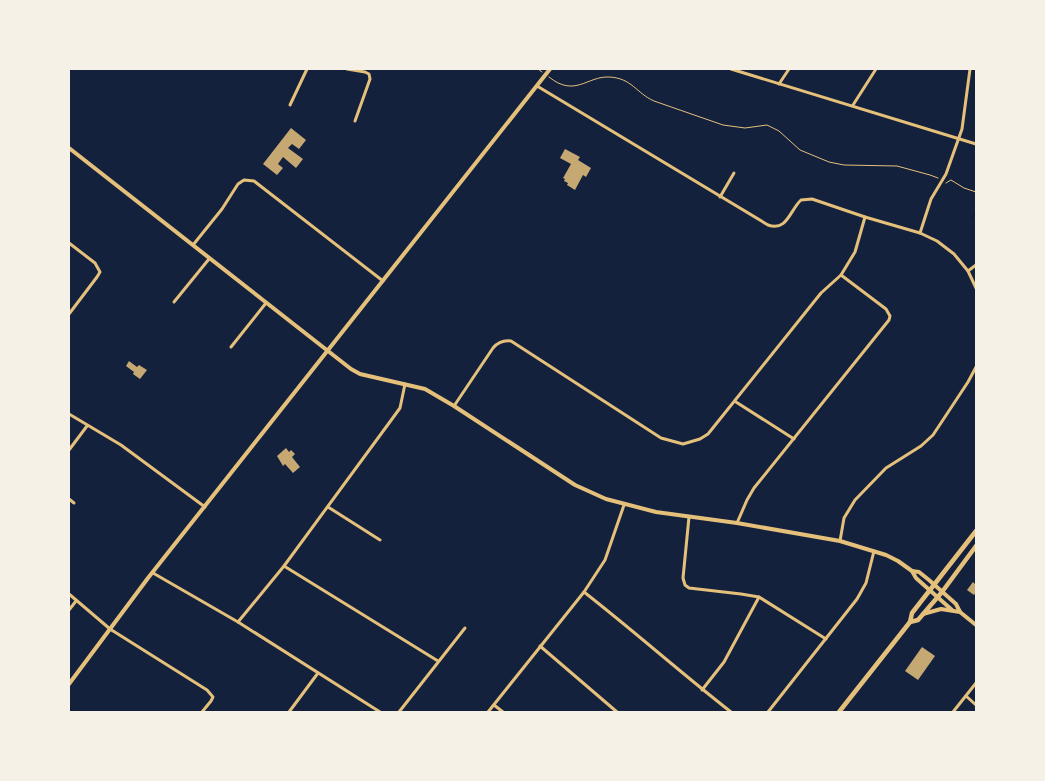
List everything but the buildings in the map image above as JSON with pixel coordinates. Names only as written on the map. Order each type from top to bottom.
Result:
[{"type":"main road","points":[[839,712],[910,622],[912,613],[976,531]]},
{"type":"main road","points":[[910,622],[918,620],[942,592],[976,546]]},
{"type":"street","points":[[290,104],[307,69]]},
{"type":"street","points":[[347,69],[365,72],[369,74],[370,79],[355,121]]},
{"type":"street","points":[[69,684],[153,573],[550,69]]},
{"type":"street","points":[[730,69],[976,144]]},
{"type":"street","points":[[779,84],[789,69]]},
{"type":"street","points":[[853,106],[876,69]]},
{"type":"street","points":[[920,233],[931,199],[946,174],[959,139],[970,69]]},
{"type":"street","points":[[537,86],[772,227],[784,225],[797,204],[802,200],[812,199],[920,233],[949,250],[968,271],[976,288]]},
{"type":"street","points":[[69,148],[209,259],[360,374],[425,389],[574,485],[624,504],[656,512],[737,523],[840,541],[874,551],[898,561],[952,610]]},
{"type":"street","points":[[720,197],[734,173]]},
{"type":"street","points":[[193,245],[222,209],[238,184],[244,180],[250,180],[254,181],[383,281]]},
{"type":"street","points":[[454,406],[493,348],[497,343],[506,340],[511,341],[661,438],[682,444],[700,440],[708,434],[736,402],[821,293],[840,275],[855,252],[866,217]]},
{"type":"street","points":[[69,243],[95,262],[100,272],[69,314]]},
{"type":"street","points":[[174,302],[209,259]]},
{"type":"street","points":[[968,271],[976,265]]},
{"type":"street","points":[[737,523],[754,488],[889,320],[890,316],[886,309],[840,275]]},
{"type":"street","points":[[232,347],[266,303]]},
{"type":"street","points":[[840,541],[844,518],[855,500],[886,468],[921,446],[933,434],[976,367]]},
{"type":"street","points":[[238,622],[284,566],[400,408],[405,384]]},
{"type":"street","points":[[736,402],[794,439]]},
{"type":"street","points":[[69,414],[121,445],[206,507]]},
{"type":"street","points":[[69,450],[87,426]]},
{"type":"street","points":[[69,499],[74,503]]},
{"type":"street","points":[[488,712],[584,592],[605,560],[624,504]]},
{"type":"street","points":[[328,507],[380,540]]},
{"type":"street","points":[[689,516],[683,578],[685,585],[689,588],[759,598],[826,638]]},
{"type":"street","points":[[768,712],[863,591],[874,551]]},
{"type":"street","points":[[284,566],[438,662]]},
{"type":"street","points":[[912,572],[919,572],[935,585],[956,604],[960,612],[976,625]]},
{"type":"street","points":[[153,573],[238,622],[380,712]]},
{"type":"street","points":[[584,592],[636,632],[671,665],[731,712]]},
{"type":"street","points":[[69,594],[110,629],[207,690],[212,697],[212,702],[202,712]]},
{"type":"street","points":[[702,690],[724,662],[759,598]]},
{"type":"street","points":[[69,610],[76,601]]},
{"type":"street","points":[[922,615],[941,609],[960,612]]},
{"type":"street","points":[[399,712],[464,628]]},
{"type":"street","points":[[540,646],[617,712]]},
{"type":"street","points":[[289,712],[318,673]]},
{"type":"street","points":[[953,712],[976,683]]},
{"type":"street","points":[[966,696],[976,705]]},
{"type":"street","points":[[494,705],[504,712]]},
{"type":"path","points":[[538,69],[543,73]]},
{"type":"path","points":[[548,76],[559,83],[579,86],[603,78],[618,79],[632,84],[644,96],[654,101],[723,125],[740,128],[767,125],[773,127],[800,150],[829,162],[844,165],[897,166],[939,179]]},
{"type":"path","points":[[945,182],[947,183],[951,180],[964,188],[976,192]]},
{"type":"waterway","points":[[971,218],[976,212]]}]
